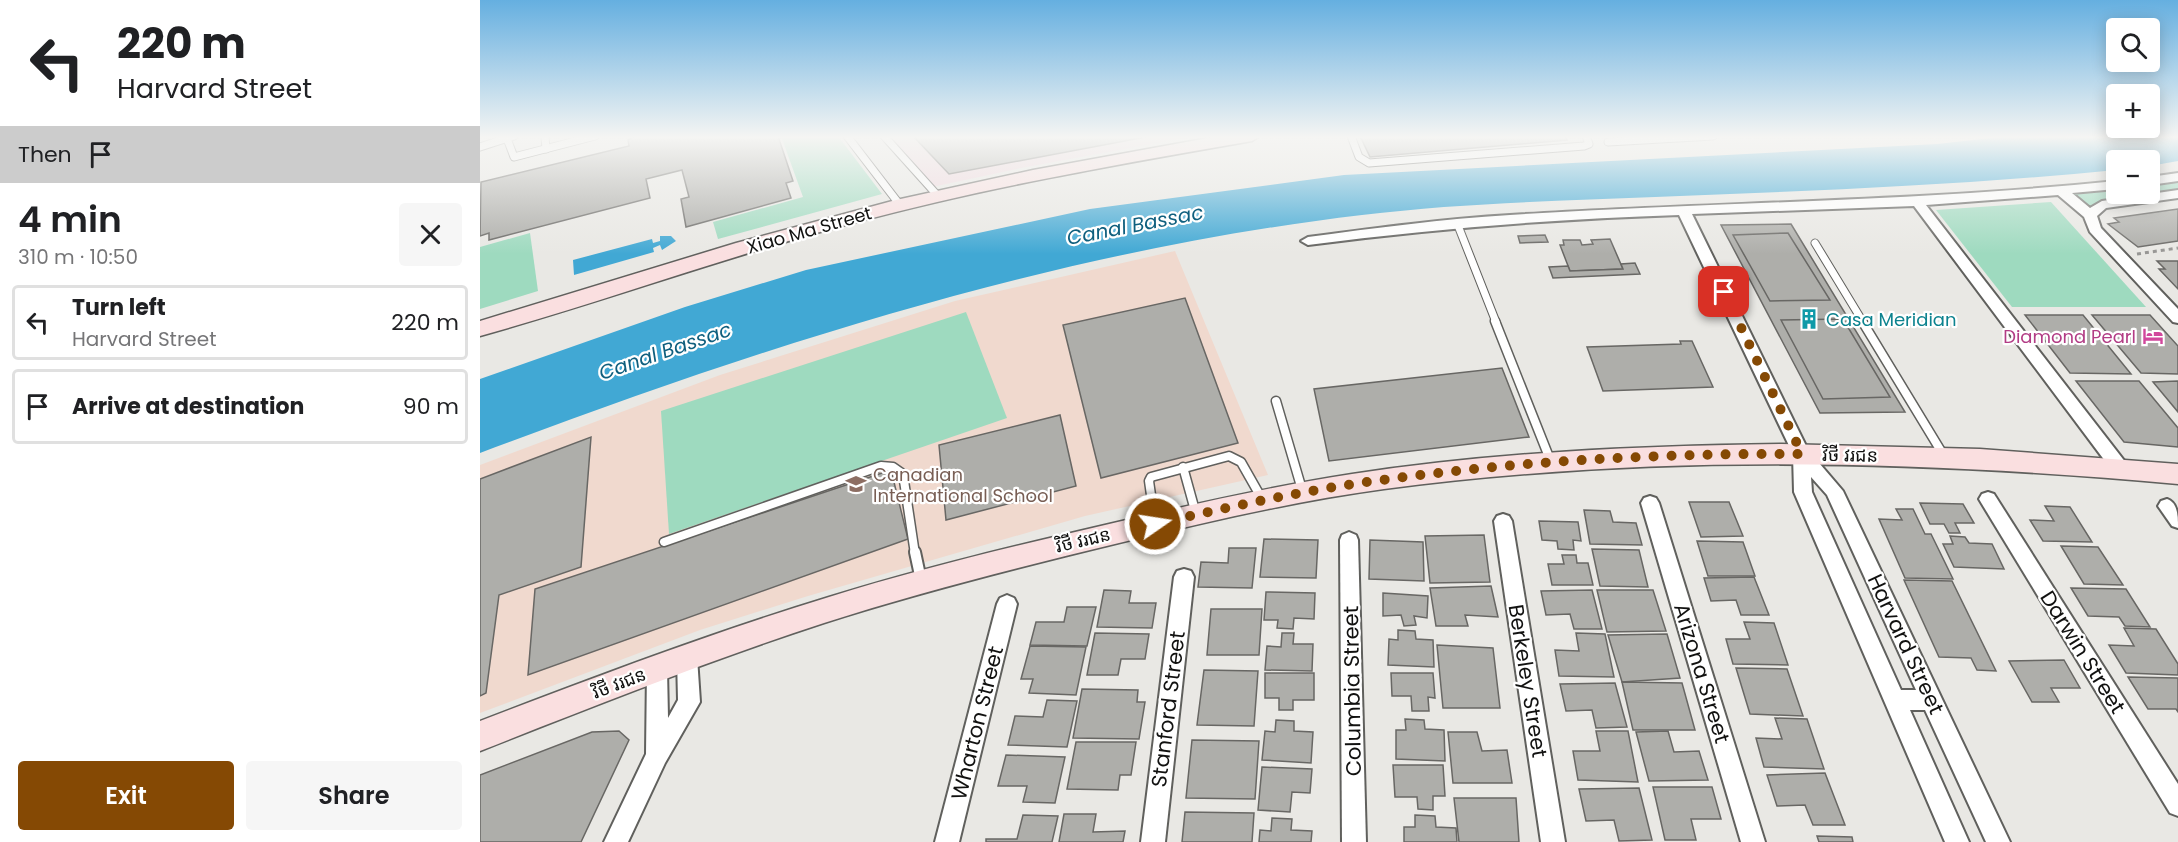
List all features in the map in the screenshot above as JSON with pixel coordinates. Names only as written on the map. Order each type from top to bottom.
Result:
[{"type":"street","name":"Xiao Ma Street","points":[[480,329],[771,240],[900,205],[1034,175]]},
{"type":"street","points":[[2160,180],[2178,177]]},
{"type":"street","points":[[1308,241],[1367,232],[1456,223],[1918,203],[2106,186]]},
{"type":"street","points":[[2062,192],[2090,215],[2095,229],[2178,318]]},
{"type":"street","points":[[2090,215],[2102,206],[2178,194]]},
{"type":"street","points":[[1918,203],[2120,468]]},
{"type":"street","name":"Harvard Street","points":[[1684,212],[1802,454],[1834,491],[1998,842]]},
{"type":"street","name":"Harvard Street","points":[[1802,454],[1803,492],[1957,842]]},
{"type":"street","name":"វិថី វរជន","points":[[480,736],[687,657],[921,581],[1196,514],[1390,479],[1551,462],[1657,456],[1802,454],[1945,457],[2178,474]]},
{"type":"street","name":"Darwin Street","points":[[1988,499],[2178,805]]},
{"type":"street","name":"Arizona Street","points":[[1650,503],[1753,842]]},
{"type":"street","name":"Berkeley Street","points":[[1503,521],[1553,842]]},
{"type":"street","name":"Columbia Street","points":[[1349,540],[1354,842]]},
{"type":"street","name":"Stanford Street","points":[[1153,842],[1184,577]]},
{"type":"street","name":"Wharton Street","points":[[947,842],[1007,604]]},
{"type":"street","points":[[616,842],[657,755],[689,702],[687,657]]},
{"type":"street","points":[[657,669],[657,755]]},
{"type":"street","points":[[1894,700],[1932,700]]},
{"type":"lane","points":[[877,175],[900,205]]},
{"type":"lane","points":[[919,175],[938,196]]},
{"type":"lane","points":[[1456,223],[1551,462]]},
{"type":"lane","points":[[1815,243],[1945,457]]},
{"type":"lane","points":[[1276,400],[1303,493]]},
{"type":"lane","points":[[1155,524],[1149,481],[1157,473],[1183,467],[1235,457],[1241,462],[1262,501]]},
{"type":"lane","points":[[664,542],[881,466],[893,467],[903,474],[921,581]]},
{"type":"lane","points":[[1183,467],[1196,514]]},
{"type":"path","points":[[2121,257],[2178,248]]},
{"type":"shaded area","points":[[922,175],[987,175],[932,187]]},
{"type":"shaded area","name":"Canadian International School","points":[[1175,251],[1268,475],[1085,516],[808,596],[700,630],[480,713],[480,465],[720,375],[955,301]]},
{"type":"green space","points":[[795,175],[868,175],[882,194],[718,239],[713,222],[803,197]]},
{"type":"green space","points":[[2178,177],[2178,194],[2160,197],[2160,180]]},
{"type":"green space","points":[[2106,186],[2106,204],[2109,204],[2102,205],[2090,215],[2062,192]]},
{"type":"green space","points":[[2051,202],[2146,307],[2012,307],[1936,210]]},
{"type":"green space","points":[[530,233],[538,291],[480,309],[480,247]]},
{"type":"green space","points":[[966,312],[1007,418],[669,534],[661,411]]},
{"type":"water","name":"Canal Bassac","points":[[1342,175],[2055,175],[1944,184],[1435,208],[1362,215],[1248,231],[1136,252],[914,307],[696,375],[480,453],[480,379],[685,307],[806,270],[1090,209]]},
{"type":"water","points":[[660,236],[671,236],[676,241],[662,250],[660,245],[653,248],[654,252],[574,275],[573,260],[652,239],[653,243],[660,241]]},
{"type":"building","points":[[509,175],[661,175],[646,179],[650,198],[489,240],[489,233],[480,236],[481,182]]},
{"type":"building","points":[[683,175],[791,175],[793,181],[786,183],[791,198],[686,227],[681,199],[689,197]]},
{"type":"building","points":[[2178,209],[2178,241],[2138,247],[2108,224],[2119,222],[2114,218]]},
{"type":"building","name":"Casa Meridian","points":[[1791,224],[1905,412],[1820,413],[1721,225]]},
{"type":"building","points":[[1788,233],[1830,300],[1770,301],[1733,235]]},
{"type":"building","points":[[1545,235],[1548,242],[1520,243],[1518,236]]},
{"type":"building","points":[[1610,239],[1623,269],[1570,271],[1560,245],[1564,245],[1563,240],[1580,240],[1582,245],[1593,244],[1591,240]]},
{"type":"building","points":[[2157,261],[2178,261],[2178,289],[2159,269],[2165,269]]},
{"type":"building","points":[[1635,263],[1640,274],[1553,278],[1549,267],[1568,266],[1570,271],[1623,269],[1621,264]]},
{"type":"building","points":[[1185,298],[1238,443],[1101,478],[1063,325]]},
{"type":"building","points":[[2025,315],[2083,315],[2131,374],[2070,373]]},
{"type":"building","points":[[2092,315],[2150,315],[2178,346],[2178,374],[2141,373]]},
{"type":"building","points":[[1843,319],[1890,397],[1823,399],[1781,320]]},
{"type":"building","points":[[1680,341],[1692,341],[1713,387],[1603,391],[1587,347],[1681,344]]},
{"type":"building","points":[[1502,368],[1529,437],[1329,461],[1314,389]]},
{"type":"building","points":[[2076,381],[2139,381],[2178,428],[2178,447],[2124,442]]},
{"type":"building","points":[[2178,381],[2178,412],[2153,382]]},
{"type":"building","points":[[1060,415],[1076,486],[946,520],[939,445]]},
{"type":"building","points":[[591,437],[581,567],[499,595],[486,693],[480,696],[480,479]]},
{"type":"building","points":[[891,470],[908,539],[528,675],[535,589]]},
{"type":"building","points":[[1689,502],[1729,502],[1743,536],[1701,537]]},
{"type":"building","points":[[1920,503],[1963,504],[1974,523],[1955,523],[1960,533],[1949,533],[1944,524],[1930,524]]},
{"type":"building","points":[[2045,506],[2070,507],[2092,542],[2043,541],[2030,520],[2054,521]]},
{"type":"building","points":[[1896,509],[1913,509],[1925,534],[1931,534],[1953,579],[1905,578],[1879,519],[1902,520]]},
{"type":"building","points":[[1584,510],[1610,511],[1613,522],[1636,523],[1642,545],[1590,544]]},
{"type":"building","points":[[1539,521],[1578,522],[1581,541],[1573,540],[1574,550],[1558,549],[1557,541],[1542,540]]},
{"type":"building","points":[[1484,535],[1490,582],[1430,583],[1425,536]]},
{"type":"building","points":[[1950,536],[1965,537],[1969,543],[1992,544],[2004,569],[1954,567],[1943,544],[1953,544]]},
{"type":"building","points":[[1264,539],[1318,540],[1316,578],[1260,577]]},
{"type":"building","points":[[1370,540],[1423,542],[1424,581],[1369,579]]},
{"type":"building","points":[[1697,541],[1743,542],[1755,576],[1708,576]]},
{"type":"building","points":[[2061,546],[2098,547],[2123,585],[2084,584]]},
{"type":"building","points":[[1229,548],[1256,548],[1252,588],[1198,587],[1201,562],[1228,563]]},
{"type":"building","points":[[1592,549],[1639,550],[1648,587],[1600,586]]},
{"type":"building","points":[[1562,555],[1576,555],[1577,563],[1588,563],[1593,585],[1552,585],[1548,564],[1564,564]]},
{"type":"building","points":[[1754,577],[1769,615],[1741,615],[1736,600],[1711,601],[1704,578]]},
{"type":"building","points":[[1904,580],[1952,581],[1996,671],[1977,670],[1971,658],[1939,657]]},
{"type":"building","points":[[1491,586],[1498,617],[1465,615],[1468,626],[1436,626],[1430,588]]},
{"type":"building","points":[[2071,588],[2126,589],[2150,627],[2125,626],[2119,617],[2088,616]]},
{"type":"building","points":[[1104,590],[1131,591],[1129,603],[1156,603],[1152,628],[1097,627]]},
{"type":"building","points":[[1592,590],[1602,629],[1574,629],[1570,614],[1546,615],[1541,591]]},
{"type":"building","points":[[1597,590],[1653,590],[1666,631],[1607,632]]},
{"type":"building","points":[[1266,592],[1315,593],[1314,619],[1294,618],[1293,629],[1277,628],[1278,620],[1264,620]]},
{"type":"building","points":[[1383,593],[1428,596],[1427,618],[1414,616],[1416,625],[1404,626],[1401,615],[1383,616]]},
{"type":"building","points":[[1067,607],[1096,607],[1087,646],[1030,645],[1036,622],[1064,622]]},
{"type":"building","points":[[1211,609],[1262,609],[1259,655],[1207,655]]},
{"type":"building","points":[[1744,622],[1774,623],[1788,665],[1733,664],[1726,639],[1750,639]]},
{"type":"building","points":[[2124,628],[2156,629],[2178,664],[2178,675],[2126,673],[2109,645],[2134,646]]},
{"type":"building","points":[[1398,630],[1415,631],[1416,639],[1433,640],[1434,667],[1388,665],[1389,639],[1398,640]]},
{"type":"building","points":[[1095,633],[1149,634],[1145,659],[1121,659],[1118,675],[1087,675]]},
{"type":"building","points":[[1282,633],[1294,633],[1293,644],[1313,644],[1312,671],[1265,670],[1267,646],[1281,647]]},
{"type":"building","points":[[1576,633],[1605,634],[1614,677],[1559,676],[1555,650],[1579,651]]},
{"type":"building","points":[[1667,634],[1680,678],[1622,682],[1608,635]]},
{"type":"building","points":[[1437,645],[1493,648],[1500,708],[1443,708]]},
{"type":"building","points":[[1030,646],[1086,647],[1076,695],[1029,693],[1033,679],[1021,679]]},
{"type":"building","points":[[2064,660],[2080,688],[2051,688],[2059,702],[2032,702],[2009,661]]},
{"type":"building","points":[[1736,668],[1787,669],[1803,716],[1750,714]]},
{"type":"building","points":[[1204,670],[1258,671],[1254,726],[1197,725]]},
{"type":"building","points":[[1265,673],[1314,673],[1314,700],[1293,700],[1293,710],[1279,710],[1279,698],[1265,698]]},
{"type":"building","points":[[1391,673],[1433,673],[1435,698],[1428,697],[1429,711],[1412,711],[1411,696],[1392,696]]},
{"type":"building","points":[[2128,677],[2178,678],[2178,712],[2176,709],[2148,709]]},
{"type":"building","points":[[1622,682],[1682,683],[1695,730],[1633,730]]},
{"type":"building","points":[[1615,683],[1627,727],[1596,728],[1592,710],[1566,711],[1560,684]]},
{"type":"building","points":[[1082,689],[1138,690],[1137,702],[1145,702],[1139,739],[1073,738]]},
{"type":"building","points":[[1047,700],[1077,701],[1067,747],[1008,745],[1015,716],[1043,717]]},
{"type":"building","points":[[1775,718],[1807,719],[1824,769],[1764,767],[1756,738],[1782,739]]},
{"type":"building","points":[[1405,719],[1424,720],[1425,729],[1444,730],[1445,761],[1396,759],[1396,730],[1406,730]]},
{"type":"building","points":[[1276,720],[1294,721],[1294,731],[1313,732],[1311,763],[1262,760],[1265,731],[1275,732]]},
{"type":"building","points":[[619,731],[629,740],[581,842],[480,842],[480,775],[592,732]]},
{"type":"building","points":[[1596,731],[1628,731],[1638,782],[1578,780],[1573,751],[1600,751]]},
{"type":"building","points":[[1668,731],[1674,752],[1699,751],[1708,780],[1649,781],[1636,732]]},
{"type":"building","points":[[1448,732],[1477,732],[1482,751],[1507,750],[1512,783],[1453,783]]},
{"type":"building","points":[[1192,740],[1259,741],[1255,799],[1186,798]]},
{"type":"building","points":[[1076,742],[1136,742],[1131,775],[1120,775],[1118,790],[1067,789]]},
{"type":"building","points":[[1006,755],[1065,757],[1055,803],[1023,802],[1027,786],[998,786]]},
{"type":"building","points":[[1393,765],[1443,765],[1445,796],[1433,796],[1433,810],[1418,809],[1417,797],[1395,797]]},
{"type":"building","points":[[1262,767],[1312,769],[1310,793],[1292,792],[1290,812],[1258,810]]},
{"type":"building","points":[[1825,773],[1845,825],[1813,825],[1805,805],[1777,806],[1767,775]]},
{"type":"building","points":[[1653,787],[1712,787],[1721,819],[1691,819],[1696,840],[1665,840]]},
{"type":"building","points":[[1639,788],[1652,840],[1619,841],[1614,820],[1586,821],[1579,789]]},
{"type":"building","points":[[1454,798],[1516,798],[1519,842],[1459,842]]},
{"type":"building","points":[[1185,812],[1254,813],[1252,842],[1182,842]]},
{"type":"building","points":[[1064,814],[1096,814],[1093,832],[1125,831],[1123,842],[1059,842]]},
{"type":"building","points":[[1023,815],[1058,816],[1052,842],[986,842],[986,839],[1017,839]]},
{"type":"building","points":[[1415,815],[1435,816],[1436,827],[1456,828],[1457,842],[1404,842],[1404,827],[1415,827]]},
{"type":"building","points":[[1272,818],[1292,819],[1291,830],[1312,831],[1311,842],[1259,842],[1260,830],[1271,831]]},
{"type":"building","points":[[1817,836],[1852,837],[1853,842],[1819,842]]},
{"type":"place","name":"Casa Meridian","points":[[1809,319]]},
{"type":"place","name":"Diamond Pearl","points":[[2153,336]]},
{"type":"place","name":"Canadian International School","points":[[856,484]]},
{"type":"route","points":[[1155,524],[1276,498],[1380,480],[1464,470],[1645,457],[1802,454],[1724,292]]}]
